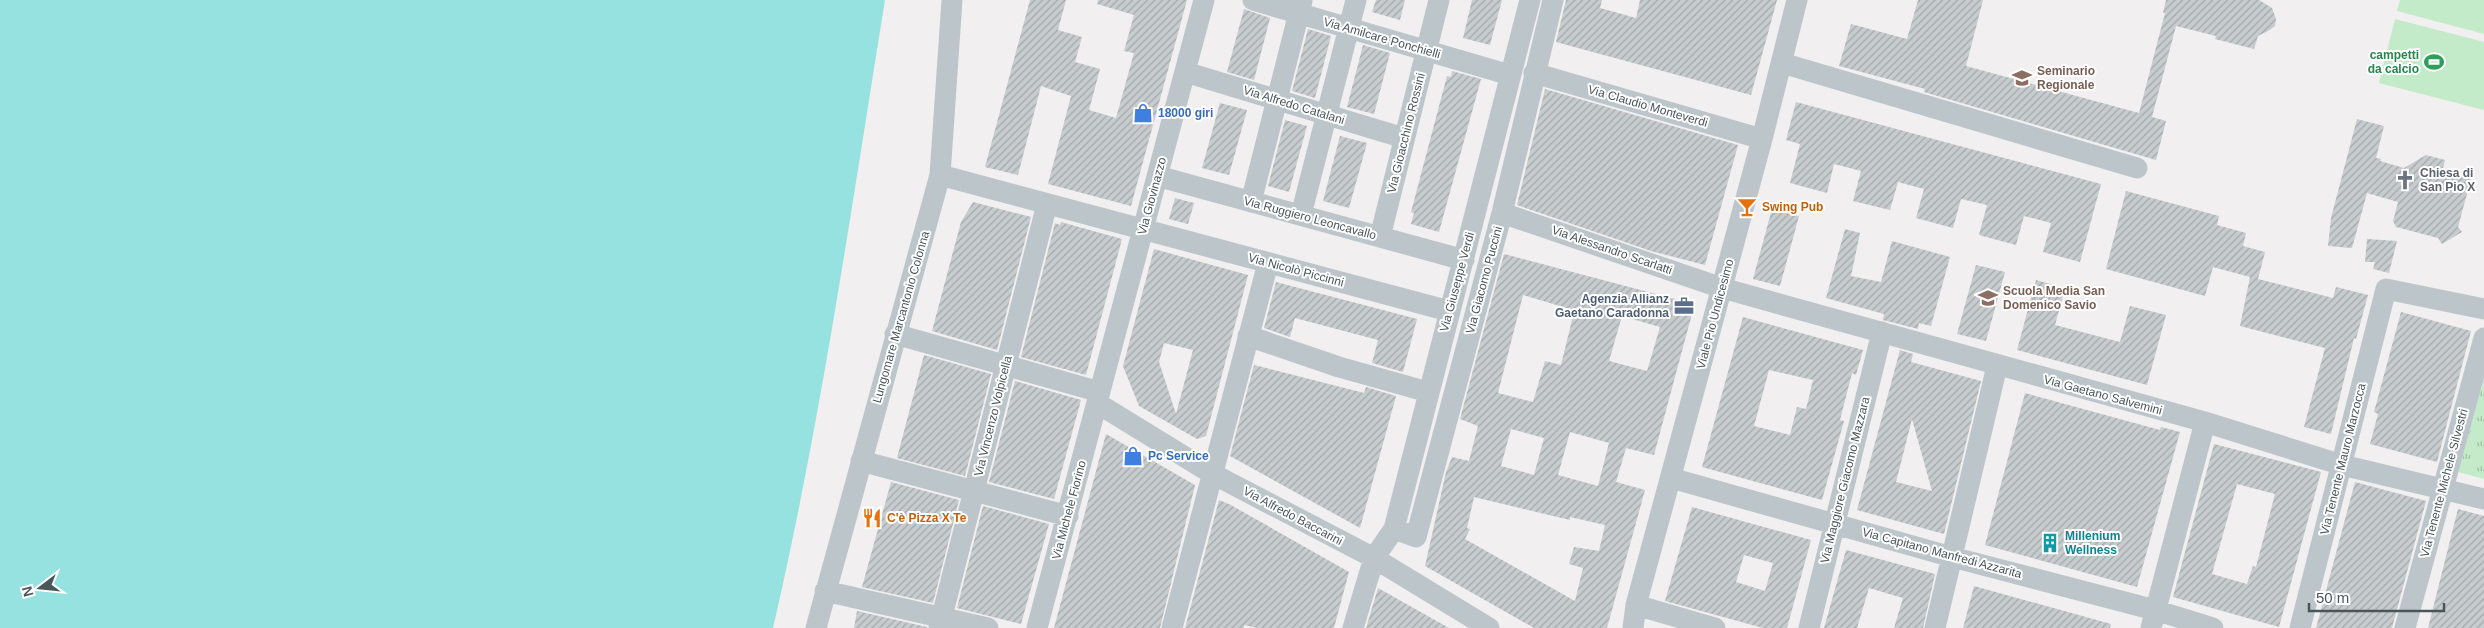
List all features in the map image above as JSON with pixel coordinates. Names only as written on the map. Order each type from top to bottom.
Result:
[{"type":"street","name":"Lungomare Marcantonio Colonna","points":[[816,628],[895,334],[940,176],[952,0]]},
{"type":"street","name":"Via Giovinazzo","points":[[1099,397],[1204,0]]},
{"type":"street","name":"Via Amilcare Ponchielli","points":[[1253,0],[1300,7],[1348,28],[1510,76]]},
{"type":"street","points":[[1301,215],[1356,0]]},
{"type":"street","name":"Via Gioacchino Rossini","points":[[1380,237],[1439,0]]},
{"type":"street","name":"Via Giuseppe Verdi","points":[[1353,628],[1374,558],[1394,529],[1530,0]]},
{"type":"street","name":"Via Giacomo Puccini","points":[[1394,529],[1416,537],[1502,213],[1553,0]]},
{"type":"street","name":"Viale Pio Undicesimo","points":[[1633,628],[1636,605],[1762,139],[1797,0]]},
{"type":"street","points":[[1251,202],[1300,7]]},
{"type":"street","points":[[1782,63],[2137,168]]},
{"type":"street","name":"Via Alfredo Catalani","points":[[1185,72],[1404,138]]},
{"type":"street","name":"Via Claudio Monteverdi","points":[[1534,73],[1762,139]]},
{"type":"street","name":"Via Nicolò Piccinni","points":[[940,176],[1449,311]]},
{"type":"street","name":"Via Ruggiero Leoncavallo","points":[[1157,176],[1464,260]]},
{"type":"street","name":"Via Vincenzo Volpicella","points":[[940,623],[1047,204]]},
{"type":"street","name":"Via Alessandro Scarlatti","points":[[1502,213],[1722,288]]},
{"type":"street","points":[[1172,628],[1211,473],[1268,263]]},
{"type":"street","name":"Via Gaetano Salvemini","points":[[1722,288],[2205,422],[2342,465],[2484,499]]},
{"type":"street","name":"Via Tenente Mauro Marzocca","points":[[2300,628],[2386,289],[2484,309]]},
{"type":"street","name":"Via Maggiore Giacomo Mazzara","points":[[1809,628],[1882,332]]},
{"type":"street","name":"Via Alfredo Baccarini","points":[[895,334],[1005,366],[1099,397],[1211,473],[1374,558],[1481,626]]},
{"type":"street","points":[[1248,336],[1340,367],[1428,392]]},
{"type":"street","name":"Via Tenente Michele Silvestri","points":[[2405,628],[2484,338]]},
{"type":"street","points":[[1935,628],[1998,366]]},
{"type":"street","name":"Via Michele Fiorino","points":[[1037,628],[1099,397]]},
{"type":"street","points":[[2153,619],[2205,422]]},
{"type":"street","points":[[861,461],[1068,516]]},
{"type":"street","name":"Via Capitano Manfredi Azzarita","points":[[1670,478],[1952,557],[2153,619],[2213,628]]},
{"type":"street","points":[[825,591],[940,623],[988,628]]},
{"type":"street","points":[[1636,605],[1715,628]]},
{"type":"green space","points":[[2400,0],[2484,0],[2484,34],[2397,11]]},
{"type":"green space","name":"campetti da calcio","points":[[2395,19],[2484,42],[2484,110],[2379,83]]},
{"type":"green space","points":[[2484,379],[2484,479],[2458,472]]},
{"type":"water","points":[[0,0],[885,0],[821,394],[773,628],[0,628]]},
{"type":"building","points":[[1030,0],[1066,0],[1058,30],[1082,37],[1075,62],[1100,69],[1089,110],[1116,118],[1134,53],[1124,51],[1134,15],[1097,4],[1098,0],[1187,0],[1131,206],[1048,184],[1071,96],[1041,86],[1018,175],[985,167]]},
{"type":"building","points":[[1376,0],[1405,0],[1400,20],[1372,12]]},
{"type":"building","points":[[1472,0],[1502,0],[1490,45],[1463,38]]},
{"type":"building","points":[[1566,0],[1602,0],[1600,8],[1636,18],[1640,0],[1777,0],[1751,95],[1556,42]]},
{"type":"building","points":[[1918,0],[1983,0],[1966,66],[2139,113],[2165,13],[2163,13],[2166,0],[2259,0],[2272,8],[2276,19],[2275,26],[2258,36],[2254,49],[2215,39],[2216,36],[2176,26],[2152,117],[2166,121],[2156,160],[1924,92],[1925,89],[1839,66],[1851,24],[1907,39]]},
{"type":"building","points":[[1244,9],[1270,18],[1254,80],[1227,72]]},
{"type":"building","points":[[1308,29],[1331,36],[1315,98],[1292,91]]},
{"type":"building","points":[[1363,45],[1390,53],[1374,114],[1347,107]]},
{"type":"building","points":[[1452,71],[1481,79],[1439,232],[1411,224],[1414,213],[1411,212],[1447,76],[1451,77]]},
{"type":"building","points":[[1545,89],[1738,145],[1705,265],[1651,251],[1517,205]]},
{"type":"building","points":[[1796,102],[2101,184],[2080,262],[2043,252],[2051,223],[2024,216],[2016,245],[1979,235],[1987,205],[1961,199],[1953,228],[1916,218],[1924,189],[1898,182],[1890,210],[1853,201],[1861,171],[1834,164],[1827,193],[1790,183],[1800,144],[1786,140]]},
{"type":"building","points":[[1220,103],[1247,110],[1229,175],[1202,168]]},
{"type":"building","name":"Chiesa di San Pio X","points":[[2357,119],[2384,126],[2376,158],[2381,159],[2380,161],[2404,168],[2426,155],[2445,160],[2442,172],[2471,179],[2458,227],[2462,232],[2442,244],[2438,238],[2396,227],[2393,221],[2398,202],[2367,193],[2352,248],[2328,246],[2331,218]]},
{"type":"building","points":[[1285,120],[1307,126],[1289,192],[1268,186]]},
{"type":"building","points":[[1340,136],[1367,143],[1349,208],[1323,201]]},
{"type":"building","points":[[2126,191],[2219,216],[2217,225],[2246,233],[2243,246],[2265,252],[2258,279],[2333,298],[2336,287],[2368,295],[2356,339],[2354,338],[2331,434],[2304,427],[2325,348],[2240,326],[2250,277],[2213,267],[2205,296],[2106,269]]},
{"type":"building","points":[[1175,198],[1194,203],[1188,224],[1169,219]]},
{"type":"building","points":[[973,202],[1031,217],[997,350],[932,331],[961,222]]},
{"type":"building","points":[[1772,209],[1799,216],[1780,286],[1753,279]]},
{"type":"building","points":[[1061,222],[1122,239],[1086,375],[1021,357],[1055,223],[1060,225]]},
{"type":"building","points":[[1845,229],[1860,233],[1851,276],[1881,282],[1892,241],[1950,257],[1931,326],[1919,323],[1918,329],[1883,320],[1884,314],[1826,298]]},
{"type":"building","points":[[2367,239],[2397,241],[2389,273],[2373,269],[2375,262],[2365,262]]},
{"type":"building","points":[[1154,249],[1248,275],[1206,436],[1197,439],[1139,406],[1123,366]],"holes":[[[1164,343],[1193,350],[1176,414],[1159,362]]]},
{"type":"building","points":[[1504,254],[1690,303],[1693,310],[1654,455],[1626,448],[1616,482],[1645,490],[1607,628],[1534,628],[1425,566],[1446,472],[1452,457],[1469,461],[1478,426],[1460,419]],"holes":[[[1523,295],[1573,310],[1561,365],[1545,361],[1533,402],[1498,393]],[[1622,316],[1660,327],[1647,371],[1609,361]],[[1511,429],[1544,438],[1534,475],[1501,466]],[[1570,432],[1609,443],[1598,486],[1558,475]],[[1474,497],[1570,520],[1570,517],[1605,525],[1599,551],[1574,547],[1569,564],[1583,568],[1575,601],[1465,539],[1470,529],[1467,528]]]},
{"type":"building","points":[[1976,265],[2005,272],[1986,341],[1957,334]]},
{"type":"building","points":[[2036,280],[2065,288],[2055,325],[2120,342],[2130,306],[2166,315],[2147,385],[2017,350]]},
{"type":"building","points":[[1276,282],[1417,319],[1403,372],[1372,363],[1378,340],[1295,318],[1290,337],[1264,328]]},
{"type":"building","points":[[2401,312],[2471,331],[2437,462],[2370,444],[2378,414],[2374,412]]},
{"type":"building","points":[[1743,317],[1863,350],[1856,375],[1852,373],[1840,420],[1844,421],[1822,500],[1702,467]],"holes":[[[1769,370],[1813,380],[1806,409],[1797,407],[1790,435],[1754,426]]]},
{"type":"building","points":[[1900,350],[1913,354],[1911,362],[1981,381],[1944,534],[1857,510]],"holes":[[[1912,419],[1932,491],[1896,482]]]},
{"type":"building","points":[[924,355],[991,374],[965,476],[897,458]]},
{"type":"building","points":[[1254,365],[1364,393],[1366,387],[1396,396],[1360,528],[1230,456]]},
{"type":"building","points":[[1015,381],[1081,400],[1054,499],[989,482]]},
{"type":"building","points":[[2025,393],[2160,430],[2161,427],[2180,432],[2137,587],[1985,545]]},
{"type":"building","points":[[1106,434],[1195,485],[1160,628],[1054,628]]},
{"type":"building","points":[[2214,444],[2321,472],[2279,627],[2173,597]],"holes":[[[2237,484],[2275,494],[2256,567],[2253,566],[2247,584],[2212,574]]]},
{"type":"building","points":[[891,482],[959,500],[933,603],[862,587]]},
{"type":"building","points":[[2355,482],[2426,501],[2392,628],[2316,628]]},
{"type":"building","points":[[1219,500],[1349,572],[1334,628],[1257,628],[1244,625],[1244,628],[1185,628]]},
{"type":"building","points":[[983,506],[1049,524],[1021,624],[957,608]]},
{"type":"building","points":[[1692,507],[1811,540],[1787,628],[1763,628],[1665,601]],"holes":[[[1744,555],[1773,563],[1765,591],[1736,582]]]},
{"type":"building","points":[[2458,509],[2484,516],[2484,628],[2428,628]]},
{"type":"building","points":[[1846,550],[1935,574],[1923,628],[1894,628],[1903,598],[1869,588],[1857,628],[1824,628]]},
{"type":"building","points":[[1974,586],[2111,624],[2110,628],[1963,628]]},
{"type":"building","points":[[1378,588],[1449,628],[1366,628]]},
{"type":"building","points":[[857,611],[927,627],[927,628],[854,628]]},
{"type":"place","name":"campetti da calcio","points":[[2434,62]]},
{"type":"place","name":"Seminario Regionale","points":[[2022,78]]},
{"type":"place","name":"18000 giri","points":[[1143,113]]},
{"type":"place","name":"Chiesa di San Pio X","points":[[2405,180]]},
{"type":"place","name":"Swing Pub","points":[[1747,207]]},
{"type":"place","name":"Scuola Media San Domenico Savio","points":[[1988,298]]},
{"type":"place","name":"Agenzia Allianz Gaetano Caradonna","points":[[1684,306]]},
{"type":"place","name":"Pc Service","points":[[1133,456]]},
{"type":"place","name":"C'è Pizza X Te","points":[[872,518]]},
{"type":"place","name":"Millenium Wellness","points":[[2050,543]]}]
